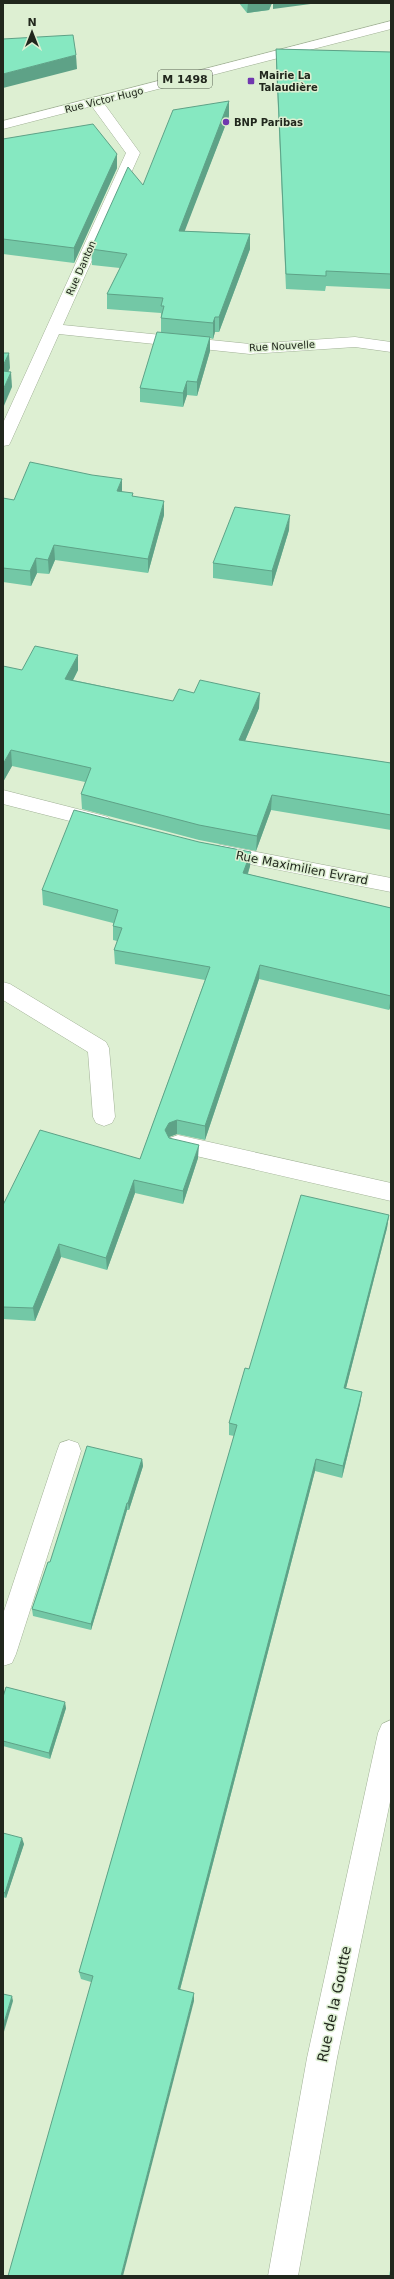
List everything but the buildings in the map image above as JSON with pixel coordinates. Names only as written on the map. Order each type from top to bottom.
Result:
[{"type":"street","name":"Rue Victor Hugo","points":[[3,125],[234,67],[391,25]]},
{"type":"street","name":"Rue Danton","points":[[3,441],[133,153],[95,102]]},
{"type":"street","name":"Rue Nouvelle","points":[[53,329],[250,349],[355,342],[391,347]]},
{"type":"street","points":[[3,797],[116,826]]},
{"type":"street","name":"Rue Maximilien Evrard","points":[[207,849],[391,885]]},
{"type":"street","points":[[3,990],[98,1048],[104,1117]]},
{"type":"street","points":[[178,1144],[391,1192]]},
{"type":"street","points":[[3,1654],[69,1452]]},
{"type":"street","name":"Rue de la Goutte","points":[[283,2276],[322,2058],[391,1733]]},
{"type":"place","name":"Mairie La Talaudière","points":[[251,81]]},
{"type":"place","name":"BNP Paribas","points":[[226,122]]}]
